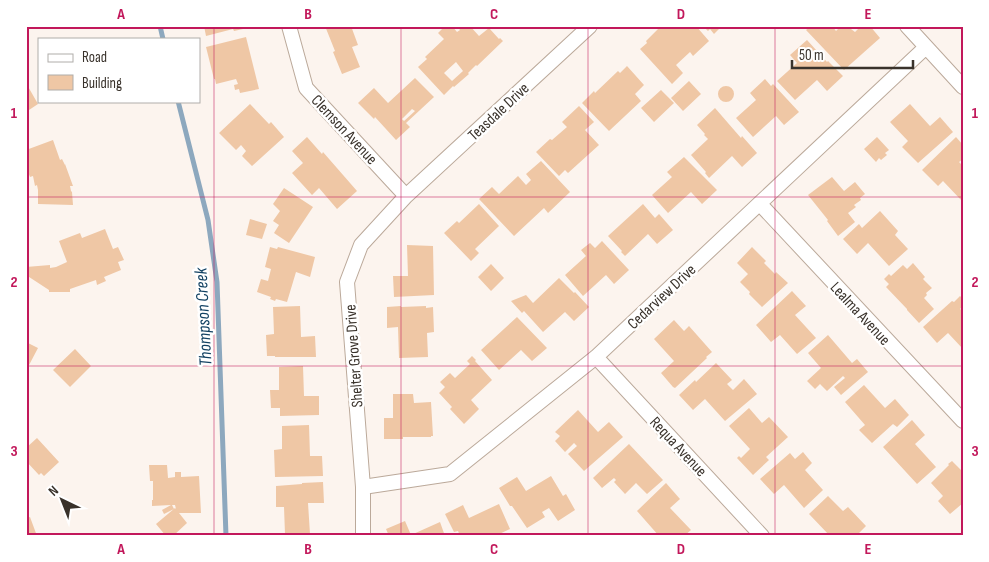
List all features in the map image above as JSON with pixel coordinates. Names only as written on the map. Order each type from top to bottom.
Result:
[{"type":"street","name":"Clemson Avenue","points":[[289,26],[306,88],[406,196]]},
{"type":"street","name":"Teasdale Drive","points":[[406,196],[590,26]]},
{"type":"street","points":[[908,26],[963,87]]},
{"type":"street","name":"Cedarview Drive","points":[[363,487],[450,474],[596,357],[926,47]]},
{"type":"street","name":"Shelter Grove Drive","points":[[363,536],[363,487],[347,282],[361,245],[406,196]]},
{"type":"street","name":"Lealma Avenue","points":[[760,204],[963,421]]},
{"type":"street","name":"Requa Avenue","points":[[596,357],[762,536]]},
{"type":"building","points":[[204,26],[242,26],[243,29],[234,31],[233,29],[206,36]]},
{"type":"building","points":[[325,26],[351,26],[358,45],[352,47],[360,67],[342,74]]},
{"type":"building","points":[[445,26],[452,26],[457,32],[460,30],[457,26],[470,26],[479,36],[489,28],[503,41],[444,95],[418,67],[427,59],[425,57],[444,39],[438,33]],"holes":[[[456,62],[463,71],[452,81],[444,73]]]},
{"type":"building","points":[[661,26],[696,26],[709,41],[693,56],[690,52],[676,65],[683,73],[672,84],[640,49]]},
{"type":"building","points":[[703,26],[722,26],[714,34],[710,29],[708,31]]},
{"type":"building","points":[[811,26],[832,26],[836,31],[841,26],[847,26],[855,32],[861,26],[870,26],[880,38],[844,70],[806,30]]},
{"type":"building","points":[[246,37],[259,89],[240,93],[239,89],[235,90],[234,85],[238,84],[236,79],[216,84],[206,47]]},
{"type":"building","points":[[807,40],[843,76],[827,91],[817,80],[795,100],[777,81],[797,63],[790,55]]},
{"type":"building","points":[[627,66],[644,85],[635,94],[641,101],[609,131],[582,103],[618,71],[620,73]]},
{"type":"building","points":[[415,78],[434,97],[406,123],[410,127],[396,140],[375,117],[374,119],[358,103],[374,88],[388,103]],"holes":[[[412,109],[415,111],[404,121],[402,119]]]},
{"type":"building","points":[[765,79],[771,86],[773,84],[799,112],[784,125],[776,116],[753,137],[736,118],[756,100],[750,93]]},
{"type":"building","points":[[689,81],[701,94],[683,111],[671,98]]},
{"type":"building","points":[[26,83],[38,104],[26,112]]},
{"type":"building","points":[[723,86],[729,86],[734,91],[732,100],[723,102],[718,97],[718,91]]},
{"type":"building","points":[[661,90],[674,103],[654,122],[641,108]]},
{"type":"building","points":[[250,104],[269,124],[271,122],[284,137],[252,166],[242,156],[246,151],[241,145],[236,150],[219,133]]},
{"type":"building","points":[[910,104],[930,126],[940,117],[953,132],[918,163],[902,147],[908,141],[890,122]]},
{"type":"building","points":[[579,106],[594,122],[585,130],[599,145],[568,173],[565,170],[559,176],[536,152],[567,127],[562,122]]},
{"type":"building","points":[[715,108],[757,153],[742,167],[732,156],[709,178],[691,155],[708,139],[697,125]]},
{"type":"building","points":[[26,123],[29,124],[28,142],[26,142]]},
{"type":"building","points":[[307,137],[322,154],[323,152],[357,191],[337,209],[319,188],[312,195],[292,173],[303,163],[292,151]]},
{"type":"building","points":[[877,137],[889,150],[885,153],[887,155],[881,160],[879,158],[876,162],[864,149]]},
{"type":"building","points":[[956,137],[963,145],[963,159],[959,162],[963,166],[962,201],[943,181],[938,186],[922,170]]},
{"type":"building","points":[[53,140],[60,160],[62,159],[65,164],[73,186],[70,186],[73,205],[38,204],[37,185],[35,186],[33,176],[30,177],[26,167],[26,150]]},
{"type":"building","points":[[684,157],[717,190],[702,204],[691,192],[668,213],[652,195],[672,177],[667,172]]},
{"type":"building","points":[[541,161],[570,192],[548,213],[544,208],[514,236],[479,199],[492,187],[499,194],[518,176],[526,185],[531,180],[526,174]]},
{"type":"building","points":[[832,177],[844,191],[855,182],[865,194],[854,205],[856,207],[848,213],[855,222],[838,236],[808,195]]},
{"type":"building","points":[[284,188],[313,207],[289,243],[274,233],[279,225],[273,221],[280,211],[273,204]]},
{"type":"building","points":[[479,204],[499,226],[475,249],[479,253],[471,261],[444,233],[457,221],[459,223]]},
{"type":"building","points":[[643,204],[655,218],[659,214],[673,230],[657,244],[648,234],[625,256],[608,236]]},
{"type":"building","points":[[880,211],[898,231],[895,235],[908,249],[889,266],[868,243],[857,254],[843,239],[859,224],[862,228]]},
{"type":"building","points":[[250,219],[267,224],[262,239],[246,235]]},
{"type":"building","points":[[105,229],[113,249],[118,247],[124,260],[118,262],[121,270],[104,277],[106,281],[97,285],[96,280],[70,289],[70,292],[49,292],[49,290],[26,275],[26,267],[50,265],[50,268],[67,262],[59,241],[80,233],[82,238]]},
{"type":"building","points":[[602,241],[629,270],[614,284],[606,275],[583,296],[565,275],[586,256],[581,250],[590,243],[595,248]]},
{"type":"building","points":[[407,245],[433,246],[434,295],[394,297],[393,276],[408,276]]},
{"type":"building","points":[[270,247],[277,249],[278,247],[315,257],[310,277],[296,272],[287,302],[276,299],[275,301],[270,299],[271,297],[257,292],[261,279],[268,281],[271,269],[265,267]]},
{"type":"building","points":[[752,247],[766,261],[764,263],[775,274],[776,272],[788,283],[762,307],[740,282],[748,274],[737,263]]},
{"type":"building","points":[[913,263],[925,277],[923,279],[932,288],[926,293],[927,295],[924,298],[934,309],[919,323],[886,287],[889,284],[884,279],[889,274],[891,276],[903,265],[907,269]]},
{"type":"building","points":[[491,264],[504,278],[491,291],[478,277]]},
{"type":"building","points":[[559,278],[589,307],[574,321],[565,312],[543,332],[524,311],[522,313],[511,301],[526,295],[533,303]]},
{"type":"building","points":[[792,291],[806,306],[795,315],[816,338],[797,354],[780,335],[771,342],[756,325]]},
{"type":"building","points":[[960,296],[963,299],[963,306],[960,309],[963,311],[963,349],[948,333],[937,343],[923,327]]},
{"type":"building","points":[[300,306],[301,337],[315,336],[316,357],[267,356],[266,335],[274,334],[273,307]]},
{"type":"building","points":[[387,307],[433,307],[434,332],[427,333],[428,357],[399,358],[398,327],[387,328]]},
{"type":"building","points":[[517,317],[547,348],[532,361],[521,350],[499,370],[481,350]]},
{"type":"building","points":[[674,320],[684,331],[689,326],[712,352],[675,388],[661,373],[674,361],[654,339]]},
{"type":"building","points":[[828,335],[852,363],[857,359],[868,372],[841,395],[834,387],[845,378],[843,376],[827,391],[820,384],[815,389],[807,381],[821,368],[808,353]]},
{"type":"building","points":[[26,342],[38,348],[28,367],[26,366]]},
{"type":"building","points":[[75,349],[91,366],[70,387],[53,370]]},
{"type":"building","points":[[472,356],[492,380],[471,400],[479,409],[464,424],[439,393],[445,387],[440,382],[450,373],[455,378],[470,364],[467,361]]},
{"type":"building","points":[[716,363],[732,380],[727,384],[733,390],[744,379],[757,394],[725,421],[705,399],[693,410],[679,395]]},
{"type":"building","points":[[303,366],[304,396],[319,396],[319,415],[280,416],[280,408],[271,408],[270,390],[279,390],[279,367]]},
{"type":"building","points":[[864,385],[885,408],[895,399],[909,415],[897,427],[893,424],[872,443],[859,430],[865,425],[845,402]]},
{"type":"building","points":[[393,394],[413,394],[414,403],[431,402],[433,436],[384,439],[384,418],[393,418]]},
{"type":"building","points":[[749,408],[762,423],[769,417],[788,437],[766,457],[769,460],[753,475],[737,458],[739,456],[741,458],[750,449],[729,426]]},
{"type":"building","points":[[578,410],[598,432],[609,422],[623,437],[584,471],[568,454],[577,446],[574,443],[565,452],[555,441],[560,436],[555,432]]},
{"type":"building","points":[[912,420],[925,435],[915,444],[936,467],[917,484],[883,447]]},
{"type":"building","points":[[309,425],[310,456],[322,456],[323,476],[275,477],[274,450],[282,449],[282,426]]},
{"type":"building","points":[[37,438],[59,462],[44,476],[41,473],[39,475],[26,461],[26,448]]},
{"type":"building","points":[[629,444],[663,480],[647,494],[636,483],[625,494],[614,482],[616,480],[614,478],[602,488],[593,478]]},
{"type":"building","points":[[803,452],[812,463],[805,470],[823,490],[804,508],[784,485],[774,494],[760,479],[790,453],[795,459]]},
{"type":"building","points":[[952,461],[962,471],[963,503],[950,514],[938,501],[943,496],[931,483]]},
{"type":"building","points":[[149,465],[167,465],[168,478],[175,477],[175,472],[181,472],[181,477],[199,476],[201,513],[179,513],[187,523],[173,536],[166,536],[156,524],[174,509],[164,514],[162,510],[171,505],[152,506],[153,481],[150,481]]},
{"type":"building","points":[[551,476],[563,496],[566,494],[575,510],[558,521],[549,508],[542,512],[545,517],[527,528],[499,488],[517,477],[526,491]]},
{"type":"building","points":[[323,482],[324,503],[308,503],[310,534],[285,534],[284,507],[276,507],[276,486]]},
{"type":"building","points":[[666,483],[680,499],[670,508],[691,530],[684,536],[659,536],[637,511]]},
{"type":"building","points":[[828,496],[843,511],[848,507],[866,526],[856,536],[830,536],[809,514]]},
{"type":"building","points":[[499,504],[510,529],[495,536],[460,536],[458,531],[454,532],[445,514],[463,505],[469,518]]},
{"type":"building","points":[[30,517],[37,536],[26,536],[26,518]]},
{"type":"building","points":[[405,521],[411,535],[440,522],[445,536],[389,536],[386,529]]},
{"type":"waterway","name":"Thompson Creek","points":[[160,26],[163,38]]},
{"type":"waterway","name":"Thompson Creek","points":[[178,102],[208,220],[217,282],[226,536]]}]
